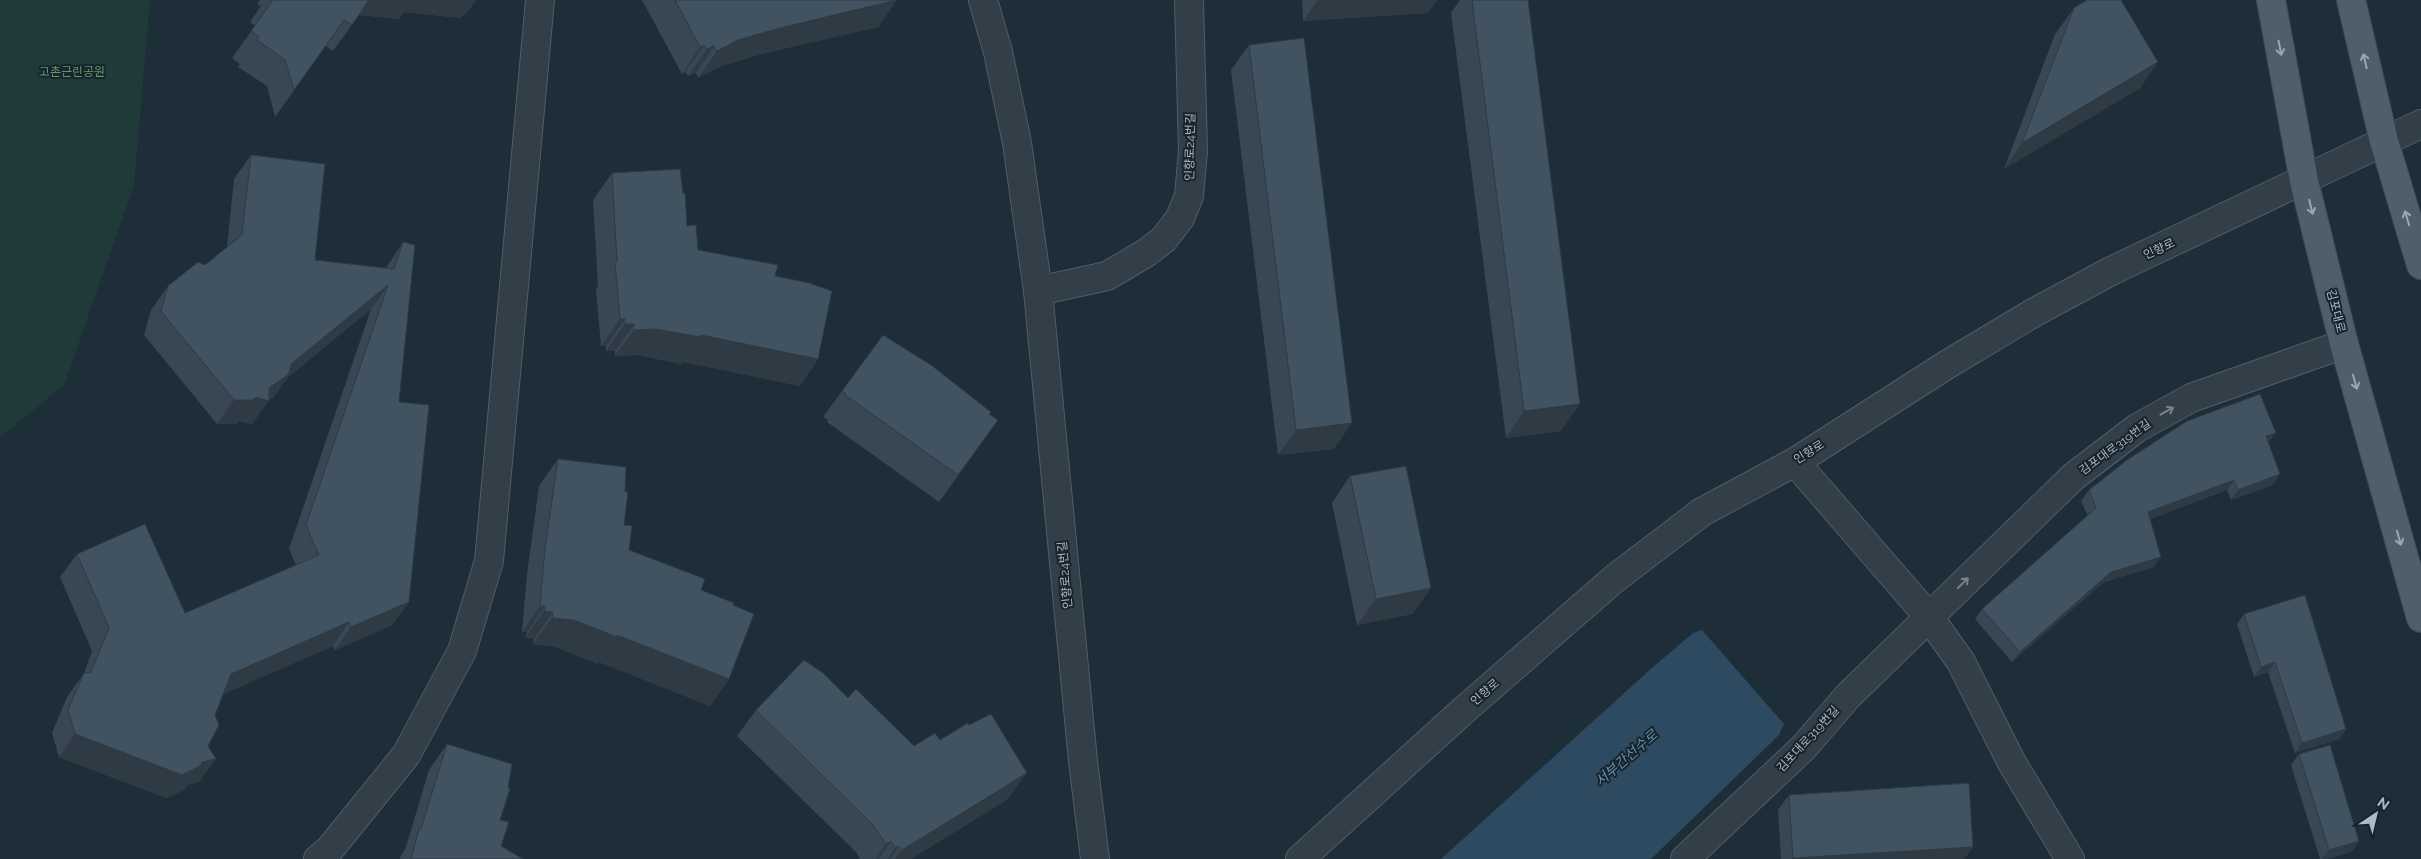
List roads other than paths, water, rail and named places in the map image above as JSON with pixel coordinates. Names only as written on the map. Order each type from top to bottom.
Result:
[{"type":"main road","name":"김포대로","points":[[2271,0],[2304,181],[2344,344],[2421,618]]},
{"type":"main road","points":[[2351,0],[2384,141],[2421,265]]},
{"type":"street","points":[[318,859],[330,849],[406,755],[462,651],[489,561],[540,0]]},
{"type":"street","name":"인향로24번길","points":[[983,0],[998,52],[1017,143],[1038,291],[1082,751],[1095,859]]},
{"type":"street","name":"인향로24번길","points":[[1038,291],[1107,276],[1158,244],[1180,218],[1188,196],[1193,150],[1189,0]]},
{"type":"street","name":"인향로","points":[[1300,859],[1464,710],[1621,573],[1702,512],[1795,462],[1948,364],[2035,312],[2111,271],[2421,124]]},
{"type":"street","name":"김포대로319번길","points":[[1685,859],[1802,748],[1848,696],[2073,477],[2137,428],[2191,398],[2344,344]]},
{"type":"street","points":[[1795,462],[1929,617],[1961,662],[2012,763],[2070,859]]},
{"type":"water","name":"서부간선수로","points":[[1702,630],[1784,724],[1779,735],[1651,859],[1441,859],[1653,667],[1693,633]]},
{"type":"park label","name":"고촌근린공원","points":[[72,72]]}]
